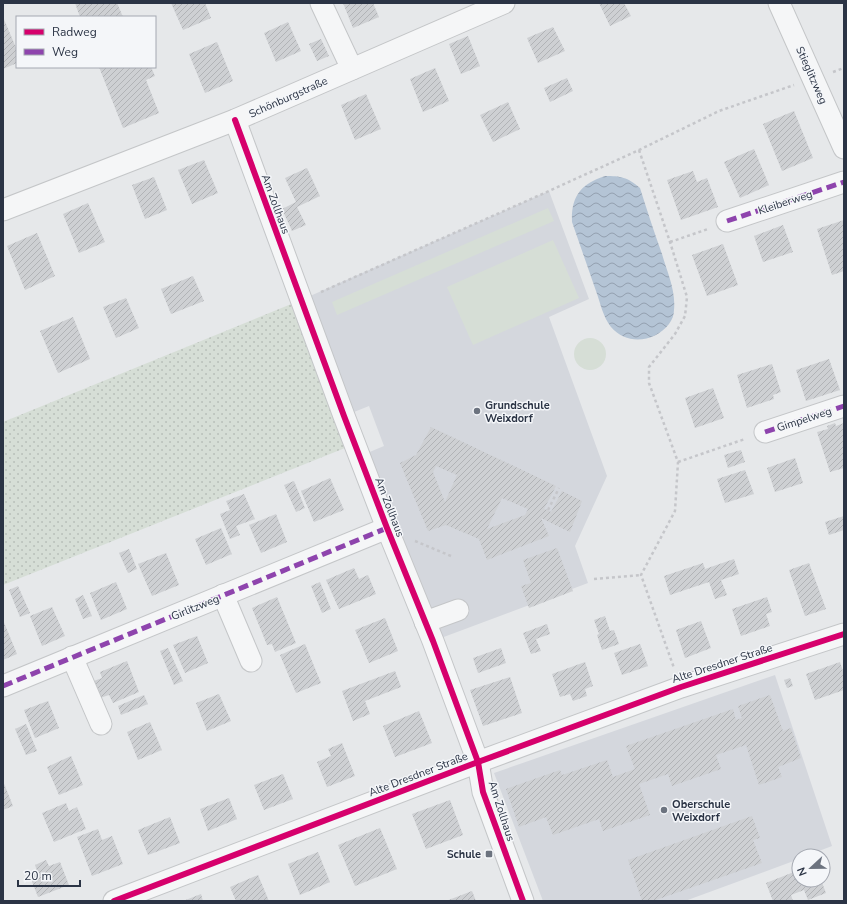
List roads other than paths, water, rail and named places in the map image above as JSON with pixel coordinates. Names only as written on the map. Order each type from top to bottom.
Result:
[{"type":"street","points":[[321,3],[352,69]]},
{"type":"street","name":"Schönburgstraße","points":[[3,210],[234,120],[504,3]]},
{"type":"street","name":"Stieglitzweg","points":[[780,3],[844,148]]},
{"type":"street","name":"Am Zollhaus","points":[[234,120],[387,528],[426,622],[478,762],[483,792],[523,901]]},
{"type":"street","name":"Kleiberweg","points":[[727,222],[844,182]]},
{"type":"street","name":"Gimpelweg","points":[[765,432],[844,406]]},
{"type":"street","name":"Girlitzweg","points":[[3,686],[387,528]]},
{"type":"street","points":[[223,595],[250,661]]},
{"type":"street","points":[[426,622],[458,610]]},
{"type":"street","name":"Alte Dresdner Straße","points":[[114,901],[478,762],[681,687],[844,634]]},
{"type":"street","points":[[72,657],[101,724]]},
{"type":"water","points":[[605,176],[624,178],[640,188],[671,281],[674,295],[673,317],[663,330],[649,338],[633,339],[625,337],[618,333],[608,323],[572,222],[573,205],[579,192],[590,183]]},
{"type":"place","name":"Grundschule Weixdorf","points":[[477,411]]},
{"type":"place","name":"Oberschule Weixdorf","points":[[664,810]]},
{"type":"place","name":"Schule","points":[[489,854]]}]
